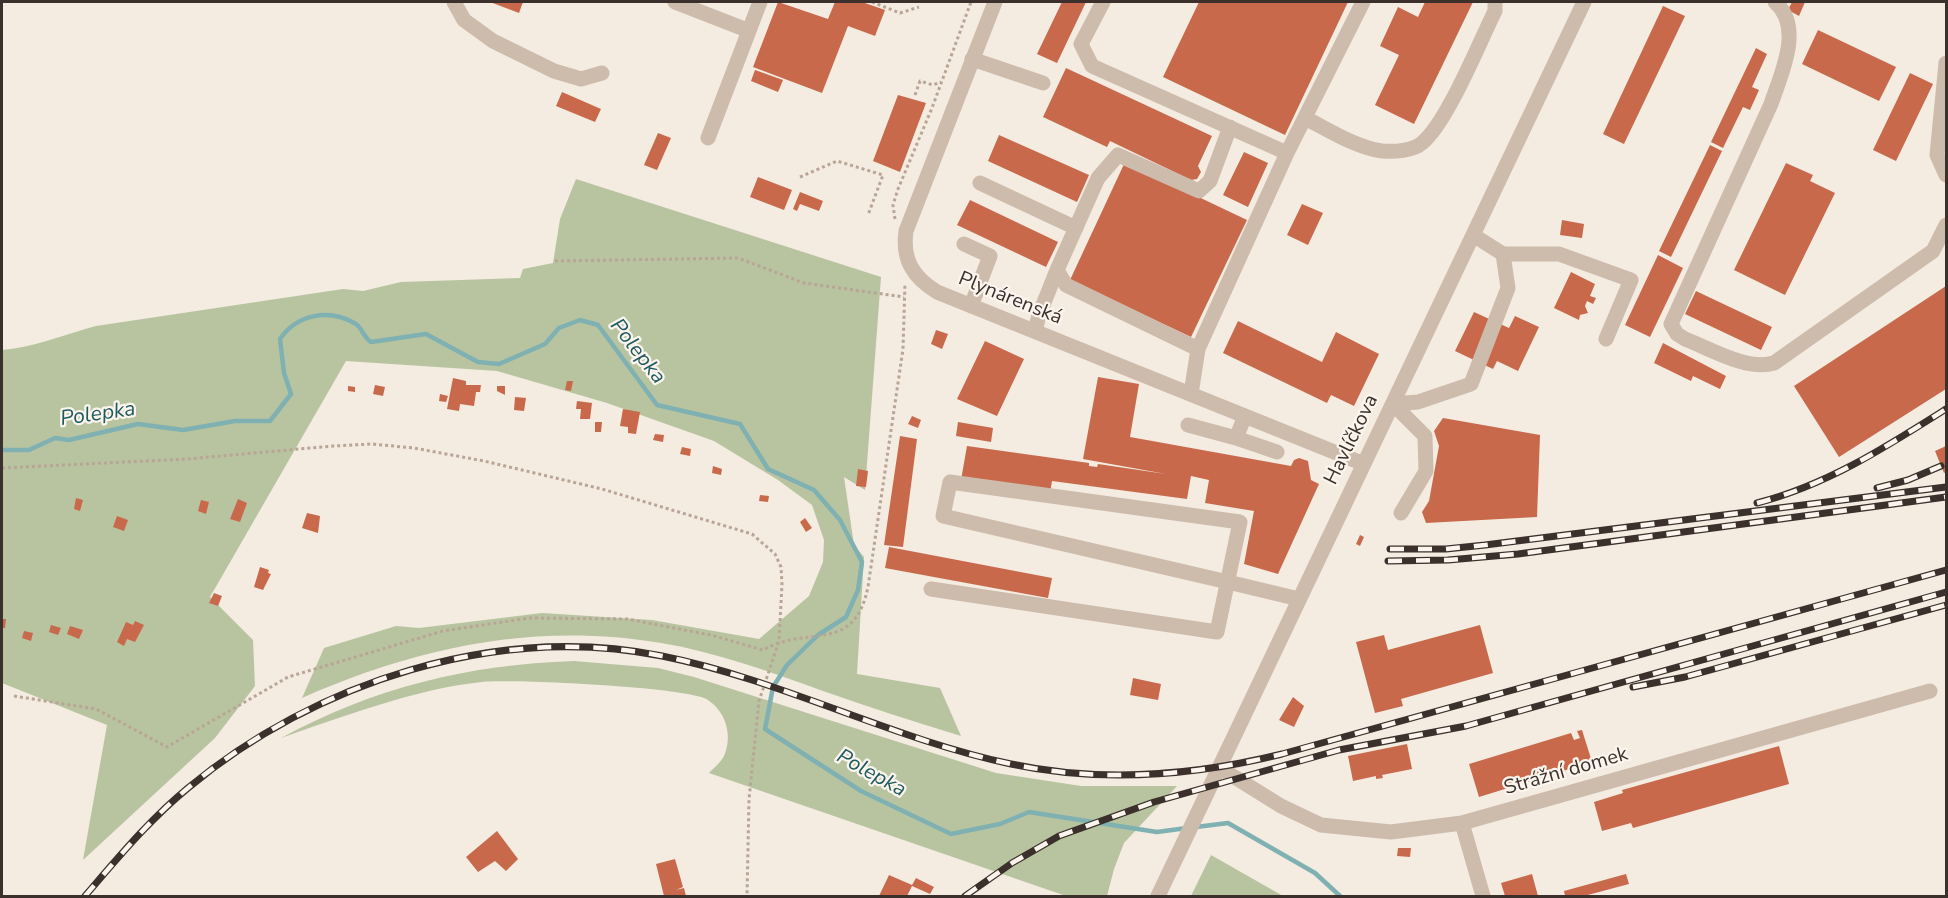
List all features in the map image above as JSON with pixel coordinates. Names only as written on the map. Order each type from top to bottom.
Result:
[{"type":"street","points":[[454,2],[464,20],[493,41],[533,61],[580,79],[602,73]]},
{"type":"street","points":[[675,2],[747,30]]},
{"type":"street","points":[[708,138],[747,30],[760,2]]},
{"type":"street","points":[[905,253],[911,216],[994,2]]},
{"type":"street","points":[[1103,2],[1081,44],[1092,66],[1287,153]]},
{"type":"street","points":[[1191,394],[1198,349],[1287,153],[1363,2]]},
{"type":"street","points":[[1306,119],[1359,144],[1381,151],[1404,150],[1421,145],[1437,128],[1495,11],[1495,2]]},
{"type":"street","name":"Havlíčkova","points":[[1158,897],[1584,2]]},
{"type":"street","points":[[1775,2],[1782,8],[1788,20],[1790,32],[1784,67],[1771,105],[1671,324],[1677,334],[1752,364],[1764,366],[1774,363],[1933,251],[1947,225]]},
{"type":"street","points":[[972,58],[1043,83]]},
{"type":"street","points":[[1947,63],[1937,155],[1947,175]]},
{"type":"street","points":[[1035,332],[1040,311],[1098,178],[1118,155],[1199,191],[1210,181],[1230,128]]},
{"type":"street","points":[[980,183],[1076,228]]},
{"type":"street","points":[[1473,235],[1503,254],[1559,254],[1631,280],[1606,339]]},
{"type":"street","points":[[964,244],[990,256],[971,306]]},
{"type":"street","name":"Plynárenská","points":[[905,253],[923,284],[937,292],[1364,464]]},
{"type":"street","points":[[1393,404],[1418,402],[1471,384],[1508,288],[1503,254]]},
{"type":"street","points":[[1057,270],[1066,285],[1198,349]]},
{"type":"street","points":[[1393,404],[1425,436],[1426,471],[1401,513]]},
{"type":"street","points":[[1236,438],[1245,416]]},
{"type":"street","points":[[1188,425],[1277,452]]},
{"type":"street","points":[[932,589],[1217,632],[1228,582],[1240,522],[950,482],[943,516],[1228,582],[1299,599]]},
{"type":"street","name":"Strážní domek","points":[[1220,768],[1281,806],[1321,825],[1391,832],[1462,823],[1930,691]]},
{"type":"street","points":[[1462,823],[1483,897]]},
{"type":"path","points":[[872,2],[900,13],[920,7]]},
{"type":"path","points":[[14,696],[96,709],[167,747],[288,677],[341,659],[443,631],[529,618],[627,620],[711,635],[763,650],[779,641],[825,635],[842,630],[856,620],[864,605],[903,349],[905,253],[893,216],[893,205],[971,2]]},
{"type":"path","points":[[915,95],[920,81],[933,85],[941,82]]},
{"type":"path","points":[[800,177],[837,161],[883,175],[868,215]]},
{"type":"path","points":[[555,261],[738,258],[804,283],[904,297]]},
{"type":"path","points":[[2,468],[180,459],[372,444],[414,448],[484,461],[602,489],[752,534],[775,554],[781,567],[779,641],[759,701],[749,799],[747,897]]},
{"type":"green space","points":[[576,179],[881,277],[865,490],[844,477],[854,545],[864,557],[857,674],[940,688],[961,736],[722,657],[661,643],[614,637],[522,638],[477,644],[389,665],[302,698],[324,648],[396,626],[419,628],[542,613],[652,620],[759,639],[809,596],[823,562],[824,540],[812,505],[778,480],[714,441],[607,403],[497,371],[346,361],[210,597],[253,640],[255,686],[215,738],[83,860],[107,725],[2,683],[2,350],[38,343],[96,326],[343,289],[363,291],[401,282],[520,278],[523,269],[553,263],[560,219]]},
{"type":"green space","points":[[574,661],[658,668],[694,677],[996,773],[1081,786],[1177,786],[1124,843],[1107,896],[1066,896],[709,773],[724,756],[728,733],[723,718],[714,705],[694,695],[599,685],[482,682],[432,690],[281,738],[352,705],[423,682],[496,668]]},
{"type":"green space","points":[[1211,855],[1283,896],[1191,896]]},
{"type":"building","points":[[490,2],[523,2],[519,13]]},
{"type":"building","points":[[778,2],[828,19],[835,2],[862,2],[885,10],[875,36],[848,26],[822,93],[753,67]]},
{"type":"building","points":[[1062,2],[1086,2],[1057,63],[1037,54]]},
{"type":"building","points":[[1199,2],[1348,2],[1285,135],[1163,77]]},
{"type":"building","points":[[1425,2],[1473,2],[1414,124],[1375,105],[1399,55],[1380,46],[1398,7],[1418,17]]},
{"type":"building","points":[[1792,2],[1805,2],[1799,16],[1788,10]]},
{"type":"building","points":[[1663,6],[1685,16],[1624,144],[1603,134]]},
{"type":"building","points":[[1818,30],[1896,67],[1879,101],[1802,64]]},
{"type":"building","points":[[1756,48],[1767,54],[1752,87],[1759,90],[1750,110],[1743,107],[1723,148],[1711,142]]},
{"type":"building","points":[[1066,68],[1212,136],[1198,166],[1201,172],[1197,179],[1191,180],[1110,141],[1107,147],[1043,117]]},
{"type":"building","points":[[755,70],[783,80],[778,92],[751,81]]},
{"type":"building","points":[[1910,73],[1933,84],[1896,161],[1873,150]]},
{"type":"building","points":[[562,92],[601,109],[595,122],[556,106]]},
{"type":"building","points":[[898,95],[926,103],[900,172],[873,161]]},
{"type":"building","points":[[658,133],[671,138],[657,170],[644,165]]},
{"type":"building","points":[[999,135],[1089,175],[1077,202],[988,161]]},
{"type":"building","points":[[1710,145],[1722,151],[1671,257],[1659,251]]},
{"type":"building","points":[[1244,152],[1268,163],[1248,207],[1223,195]]},
{"type":"building","points":[[1125,162],[1247,220],[1191,337],[1070,280]]},
{"type":"building","points":[[1786,163],[1813,175],[1810,181],[1835,193],[1785,295],[1734,270]]},
{"type":"building","points":[[758,177],[792,190],[784,210],[750,197]]},
{"type":"building","points":[[800,192],[823,201],[819,211],[800,204],[797,211],[793,209]]},
{"type":"building","points":[[970,200],[1058,242],[1046,267],[957,225]]},
{"type":"building","points":[[1302,204],[1323,213],[1308,245],[1287,235]]},
{"type":"building","points":[[1562,220],[1584,224],[1582,238],[1560,235]]},
{"type":"building","points":[[1658,255],[1683,268],[1650,337],[1625,325]]},
{"type":"building","points":[[1571,272],[1595,284],[1590,296],[1596,298],[1593,304],[1587,301],[1585,306],[1588,313],[1580,315],[1579,320],[1554,308]]},
{"type":"building","points":[[1946,286],[1946,389],[1839,457],[1794,386]]},
{"type":"building","points":[[1696,291],[1772,327],[1761,350],[1685,314]]},
{"type":"building","points":[[1474,312],[1509,328],[1515,316],[1539,327],[1518,371],[1497,361],[1493,369],[1455,351]]},
{"type":"building","points":[[1238,321],[1322,362],[1336,332],[1379,354],[1354,406],[1331,395],[1327,403],[1223,353]]},
{"type":"building","points":[[936,330],[948,334],[942,349],[931,344]]},
{"type":"building","points":[[985,341],[1024,359],[997,416],[957,399]]},
{"type":"building","points":[[1663,343],[1726,376],[1720,389],[1693,376],[1691,381],[1654,363]]},
{"type":"building","points":[[1098,377],[1139,384],[1130,437],[1291,466],[1294,460],[1299,458],[1308,461],[1311,480],[1319,484],[1278,574],[1244,564],[1254,511],[1205,503],[1209,480],[1191,476],[1187,499],[1052,481],[1050,493],[961,480],[967,446],[1089,463],[1089,466],[1097,467],[1098,464],[1166,474],[1083,459]]},
{"type":"building","points":[[453,378],[466,381],[466,385],[481,385],[480,392],[476,392],[474,406],[460,404],[459,411],[447,409]]},
{"type":"building","points":[[567,381],[573,381],[571,391],[565,390]]},
{"type":"building","points":[[375,385],[385,387],[383,396],[373,394]]},
{"type":"building","points":[[348,386],[355,387],[355,392],[348,391]]},
{"type":"building","points":[[497,386],[505,386],[505,395],[497,391]]},
{"type":"building","points":[[440,394],[448,396],[446,402],[439,401]]},
{"type":"building","points":[[515,397],[526,398],[524,411],[514,410]]},
{"type":"building","points":[[577,401],[592,403],[590,419],[580,419],[581,409],[576,409]]},
{"type":"building","points":[[623,409],[640,412],[636,434],[628,433],[628,427],[620,426]]},
{"type":"building","points":[[912,416],[921,420],[918,428],[908,424]]},
{"type":"building","points":[[1443,418],[1540,435],[1537,517],[1426,523],[1422,512],[1429,501],[1439,446],[1434,431]]},
{"type":"building","points":[[595,422],[602,422],[601,432],[595,432]]},
{"type":"building","points":[[958,422],[993,428],[991,442],[956,436]]},
{"type":"building","points":[[655,434],[664,435],[663,442],[653,440]]},
{"type":"building","points":[[900,436],[917,439],[903,547],[884,545]]},
{"type":"building","points":[[1946,446],[1946,472],[1944,473],[1935,451]]},
{"type":"building","points":[[682,447],[691,449],[690,456],[680,454]]},
{"type":"building","points":[[713,466],[722,469],[721,475],[712,473]]},
{"type":"building","points":[[858,469],[868,471],[866,487],[856,486]]},
{"type":"building","points":[[760,495],[769,496],[768,502],[759,501]]},
{"type":"building","points":[[76,498],[83,500],[80,511],[74,509]]},
{"type":"building","points":[[238,499],[247,503],[240,522],[230,519]]},
{"type":"building","points":[[201,500],[209,502],[206,514],[198,511]]},
{"type":"building","points":[[307,513],[320,516],[318,533],[302,528]]},
{"type":"building","points":[[117,516],[128,520],[124,531],[113,527]]},
{"type":"building","points":[[805,518],[812,528],[806,532],[800,522]]},
{"type":"building","points":[[1360,535],[1364,537],[1360,546],[1356,544]]},
{"type":"building","points":[[889,547],[1052,578],[1048,598],[885,568]]},
{"type":"building","points":[[260,567],[269,570],[268,573],[271,574],[263,590],[254,587]]},
{"type":"building","points":[[214,593],[222,596],[218,606],[209,603]]},
{"type":"building","points":[[2,619],[6,619],[5,628],[2,628]]},
{"type":"building","points":[[135,621],[144,625],[135,642],[127,639],[124,646],[117,642],[126,622],[133,625]]},
{"type":"building","points":[[51,625],[61,628],[58,635],[49,632]]},
{"type":"building","points":[[1480,625],[1493,673],[1401,699],[1403,706],[1375,713],[1356,642],[1384,635],[1388,650]]},
{"type":"building","points":[[70,626],[83,630],[79,639],[67,634]]},
{"type":"building","points":[[24,631],[33,633],[31,641],[22,638]]},
{"type":"building","points":[[1133,678],[1161,684],[1158,700],[1130,695]]},
{"type":"building","points":[[1293,697],[1304,706],[1294,727],[1279,720]]},
{"type":"building","points":[[1582,730],[1592,762],[1479,797],[1469,764],[1571,733],[1574,740],[1580,738],[1577,731]]},
{"type":"building","points":[[1407,744],[1412,769],[1382,775],[1383,778],[1376,779],[1376,776],[1353,781],[1348,756]]},
{"type":"building","points":[[1779,746],[1789,784],[1633,828],[1631,823],[1602,831],[1594,802],[1623,793],[1622,790]]},
{"type":"building","points":[[497,831],[518,859],[506,871],[495,861],[478,872],[466,857]]},
{"type":"building","points":[[1398,848],[1411,848],[1410,857],[1397,856]]},
{"type":"building","points":[[675,859],[683,887],[676,890],[684,888],[686,896],[664,896],[656,864]]},
{"type":"building","points":[[1532,874],[1538,896],[1505,896],[1501,883]]},
{"type":"building","points":[[1626,874],[1629,884],[1584,896],[1565,896],[1564,891]]},
{"type":"building","points":[[889,875],[912,885],[916,878],[934,887],[930,894],[912,886],[907,896],[879,896]]},
{"type":"waterway","name":"Polepka","points":[[2,450],[29,450],[55,438],[69,440],[138,424],[183,430],[235,421],[270,421],[291,394],[284,373],[280,339],[295,324],[314,316],[325,315],[346,319],[356,324],[371,342],[426,334],[478,362],[499,364],[545,344],[559,328],[580,320],[598,325],[657,405],[740,424],[768,469],[814,490],[840,520],[862,562],[858,590],[846,617],[818,635],[787,665],[773,687],[765,729],[861,791],[951,834],[1000,824],[1029,812],[1157,832],[1187,828]]},
{"type":"waterway","name":"Polepka","points":[[1196,827],[1228,823],[1315,873],[1340,896]]},
{"type":"railway","points":[[1757,503],[1808,486],[1832,475],[1878,451],[1946,409]]},
{"type":"railway","points":[[1877,488],[1908,480],[1941,466]]},
{"type":"railway","points":[[1390,549],[1446,549],[1485,545],[1946,487]]},
{"type":"railway","points":[[1388,561],[1448,560],[1518,554],[1946,497]]},
{"type":"railway","points":[[85,896],[160,813],[188,788],[238,751],[292,718],[350,691],[411,670],[473,655],[536,648],[599,648],[662,656],[750,679],[923,740],[1011,764],[1079,774],[1147,774],[1215,768],[1282,754],[1946,570]]},
{"type":"railway","points":[[965,896],[1012,863],[1059,836],[1154,802],[1339,750],[1466,726],[1946,592]]},
{"type":"railway","points":[[1633,687],[1685,677],[1946,605]]}]
